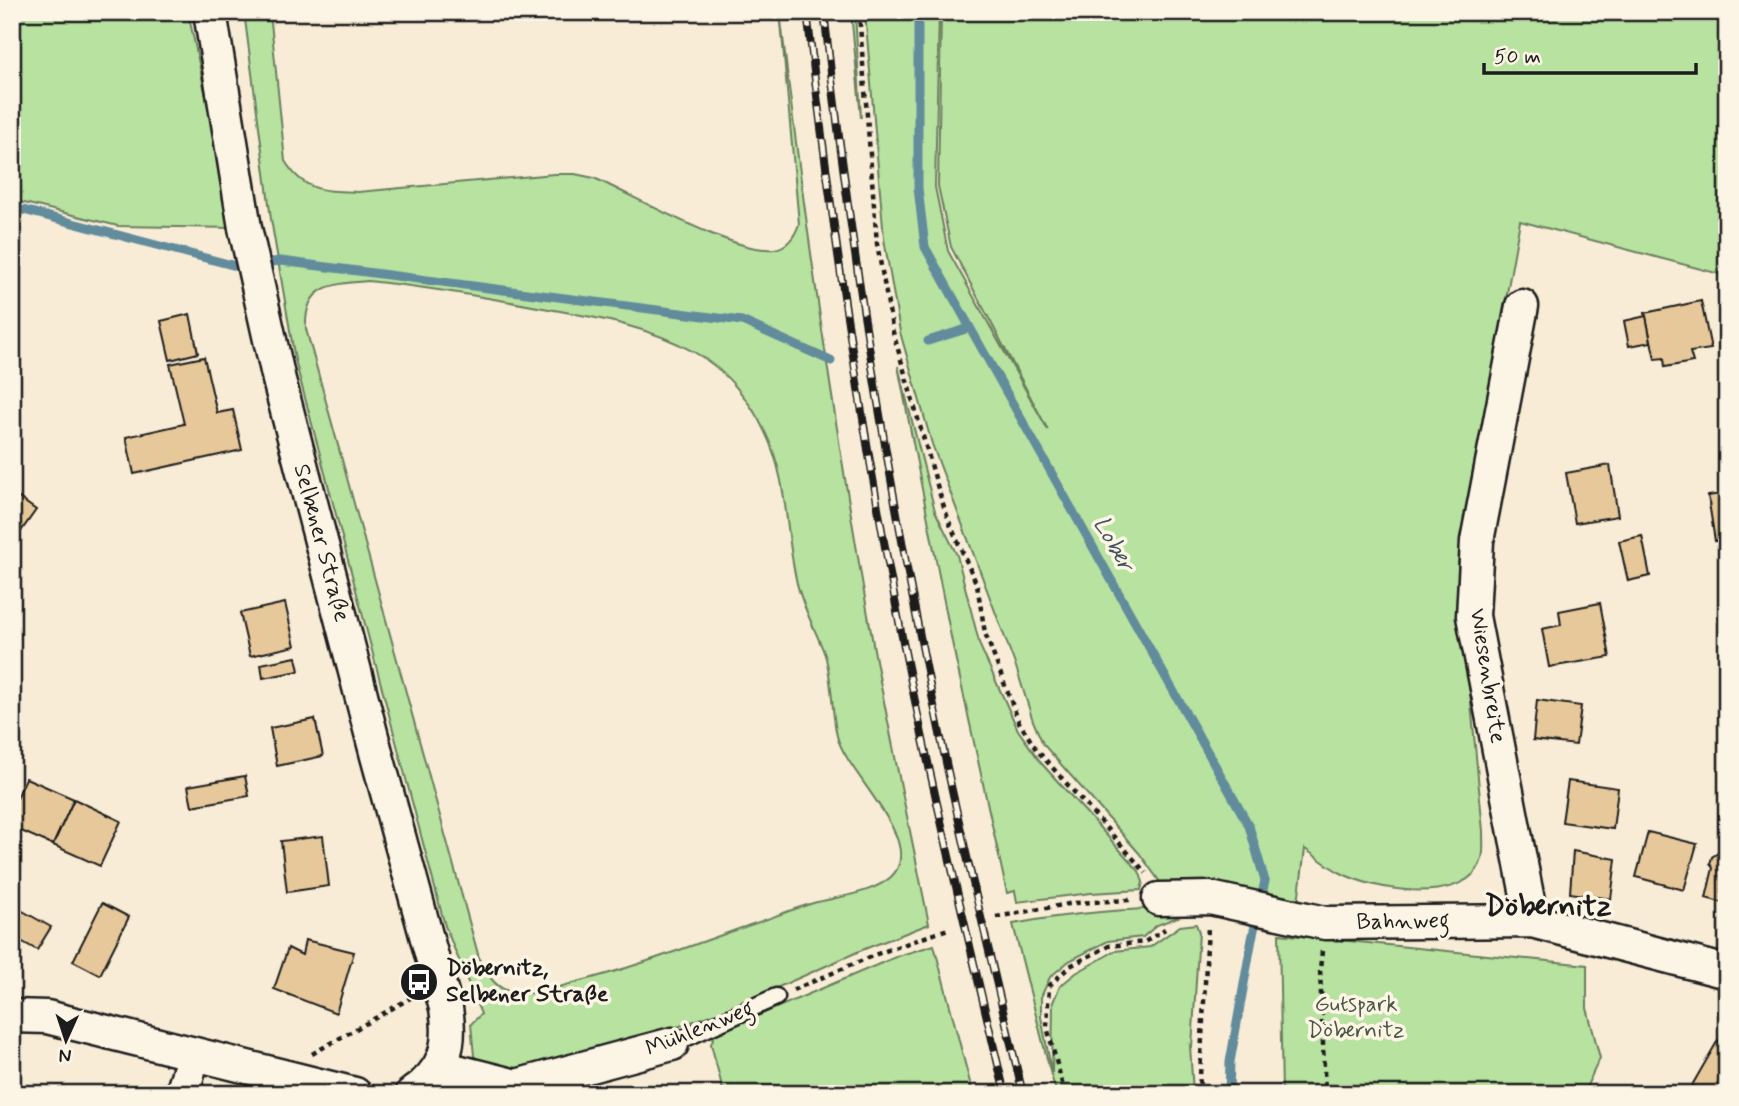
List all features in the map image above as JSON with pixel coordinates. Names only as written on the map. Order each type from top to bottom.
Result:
[{"type":"street","name":"Selbener Straße","points":[[210,12],[254,266],[279,380],[439,982],[450,1033],[441,1067]]},
{"type":"street","name":"Wiesenbreite","points":[[1522,306],[1477,541],[1473,616],[1532,921]]},
{"type":"street","name":"Bahnweg","points":[[1166,911],[1216,899],[1325,923],[1532,921],[1727,972]]},
{"type":"street","points":[[12,1016],[47,1017],[355,1094]]},
{"type":"street","name":"Mühlenweg","points":[[441,1067],[518,1090],[672,1044]]},
{"type":"street","points":[[182,1094],[194,1054]]},
{"type":"street","points":[[412,1094],[426,1084],[441,1067]]},
{"type":"lane","name":"Mühlenweg","points":[[672,1044],[776,997]]},
{"type":"path","points":[[859,12],[877,244],[893,332],[943,502],[977,586],[985,633],[1019,722],[1036,749],[1143,868],[1166,911]]},
{"type":"path","points":[[1199,1094],[1216,899]]},
{"type":"path","points":[[996,916],[1074,903],[1166,911]]},
{"type":"path","points":[[1065,1094],[1046,1027],[1049,986],[1070,966],[1109,946],[1145,942],[1166,911]]},
{"type":"path","points":[[1325,923],[1320,969],[1325,1094]]},
{"type":"path","name":"Mühlenweg","points":[[776,997],[877,954],[948,929]]},
{"type":"path","points":[[275,1075],[439,982]]},
{"type":"green space","points":[[12,12],[188,12],[234,228],[118,226],[12,200]]},
{"type":"green space","points":[[244,12],[270,12],[285,161],[300,179],[316,188],[358,192],[575,174],[594,178],[684,222],[735,243],[757,248],[779,248],[790,240],[799,224],[780,12],[811,254],[848,495],[875,655],[929,924],[862,950],[731,1008],[646,1038],[528,1073],[484,1067],[474,1056],[471,1024],[481,1014],[445,926],[295,360],[271,219]],"holes":[[[368,281],[562,311],[639,329],[694,352],[716,367],[736,386],[759,420],[778,468],[798,589],[825,655],[837,736],[843,751],[889,821],[897,838],[900,854],[897,869],[891,877],[861,892],[809,904],[644,962],[555,988],[517,993],[505,990],[492,979],[481,965],[306,329],[307,314],[315,295],[332,286]]]},
{"type":"green space","points":[[851,12],[855,12],[861,118]]},
{"type":"green space","points":[[865,12],[939,12],[935,187],[948,251],[1048,430],[951,247],[938,186],[941,12],[1727,12],[1727,276],[1520,221],[1458,564],[1483,831],[1482,859],[1478,868],[1467,879],[1433,890],[1393,888],[1341,873],[1305,849],[1298,902],[1173,888],[1160,882],[1139,853],[1043,744],[932,444],[900,332],[884,239]]},
{"type":"green space","points":[[898,366],[935,511],[957,555],[980,646],[1018,730],[1042,764],[1139,871],[1143,882],[1141,890],[1017,902],[1015,891],[1007,893],[952,642]]},
{"type":"green space","points":[[1194,907],[1191,912],[1157,925],[1143,937],[1108,941],[1069,961],[1050,977],[1041,997],[1041,1017],[1052,1073],[1053,1002],[1060,986],[1076,973],[1115,951],[1150,947],[1180,926],[1196,924],[1199,932],[1192,1047],[1190,1045],[1193,1094],[1057,1094],[1013,924],[1103,912]]},
{"type":"green space","name":"Gutspark Döbernitz","points":[[1279,934],[1587,965],[1587,1008],[1600,1058],[1583,1094],[1282,1094]]},
{"type":"green space","points":[[934,945],[973,1094],[724,1094],[711,1044],[715,1034],[898,956]]},
{"type":"building","points":[[1701,301],[1711,349],[1690,352],[1693,362],[1665,367],[1664,358],[1655,359],[1645,313]]},
{"type":"building","points":[[190,314],[198,353],[170,360],[161,321]]},
{"type":"building","points":[[1646,316],[1651,342],[1629,346],[1624,321]]},
{"type":"building","points":[[204,357],[217,413],[233,410],[242,450],[134,474],[126,437],[184,424],[170,364]]},
{"type":"building","points":[[1610,465],[1618,516],[1575,523],[1566,473]]},
{"type":"building","points":[[12,493],[36,510],[12,544]]},
{"type":"building","points":[[1727,493],[1727,539],[1715,541],[1708,496]]},
{"type":"building","points":[[1642,536],[1650,576],[1628,581],[1619,541]]},
{"type":"building","points":[[285,603],[295,646],[250,656],[240,613]]},
{"type":"building","points":[[1600,603],[1610,657],[1549,667],[1542,629],[1561,625],[1559,611]]},
{"type":"building","points":[[296,657],[299,671],[263,678],[261,664]]},
{"type":"building","points":[[1537,700],[1581,706],[1576,745],[1533,740]]},
{"type":"building","points":[[315,719],[323,756],[277,766],[270,728]]},
{"type":"building","points":[[245,776],[249,796],[192,806],[188,786]]},
{"type":"building","points":[[26,778],[74,799],[53,845],[12,827],[12,809]]},
{"type":"building","points":[[1568,781],[1618,788],[1613,829],[1562,822]]},
{"type":"building","points":[[74,799],[121,821],[100,866],[53,845]]},
{"type":"building","points":[[1648,832],[1697,844],[1684,890],[1636,877]]},
{"type":"building","points":[[323,836],[329,886],[287,892],[281,841]]},
{"type":"building","points":[[1573,851],[1616,859],[1611,899],[1570,893]]},
{"type":"building","points":[[1718,853],[1727,855],[1727,904],[1706,898],[1713,868],[1710,864],[1712,857]]},
{"type":"building","points":[[102,903],[129,917],[100,975],[73,961]]},
{"type":"building","points":[[12,905],[51,927],[37,950],[12,936]]},
{"type":"building","points":[[305,940],[354,952],[336,1013],[274,989],[288,948],[302,955]]},
{"type":"building","points":[[1718,1040],[1727,1045],[1727,1094],[1687,1094]]},
{"type":"waterway","name":"Lober","points":[[918,12],[918,188],[925,247],[1249,826],[1265,881],[1230,1062],[1229,1094]]},
{"type":"waterway","points":[[12,207],[236,266],[281,261],[742,321],[831,361]]},
{"type":"waterway","points":[[928,341],[969,328]]},
{"type":"railway","points":[[807,12],[850,338],[891,582],[954,878],[1005,1094]]},
{"type":"railway","points":[[824,12],[862,302],[911,590],[959,820],[1023,1094]]},
{"type":"place","name":"Döbernitz, Selbener Straße","points":[[419,982]]},
{"type":"district","name":"Döbernitz","points":[[1548,906]]}]
